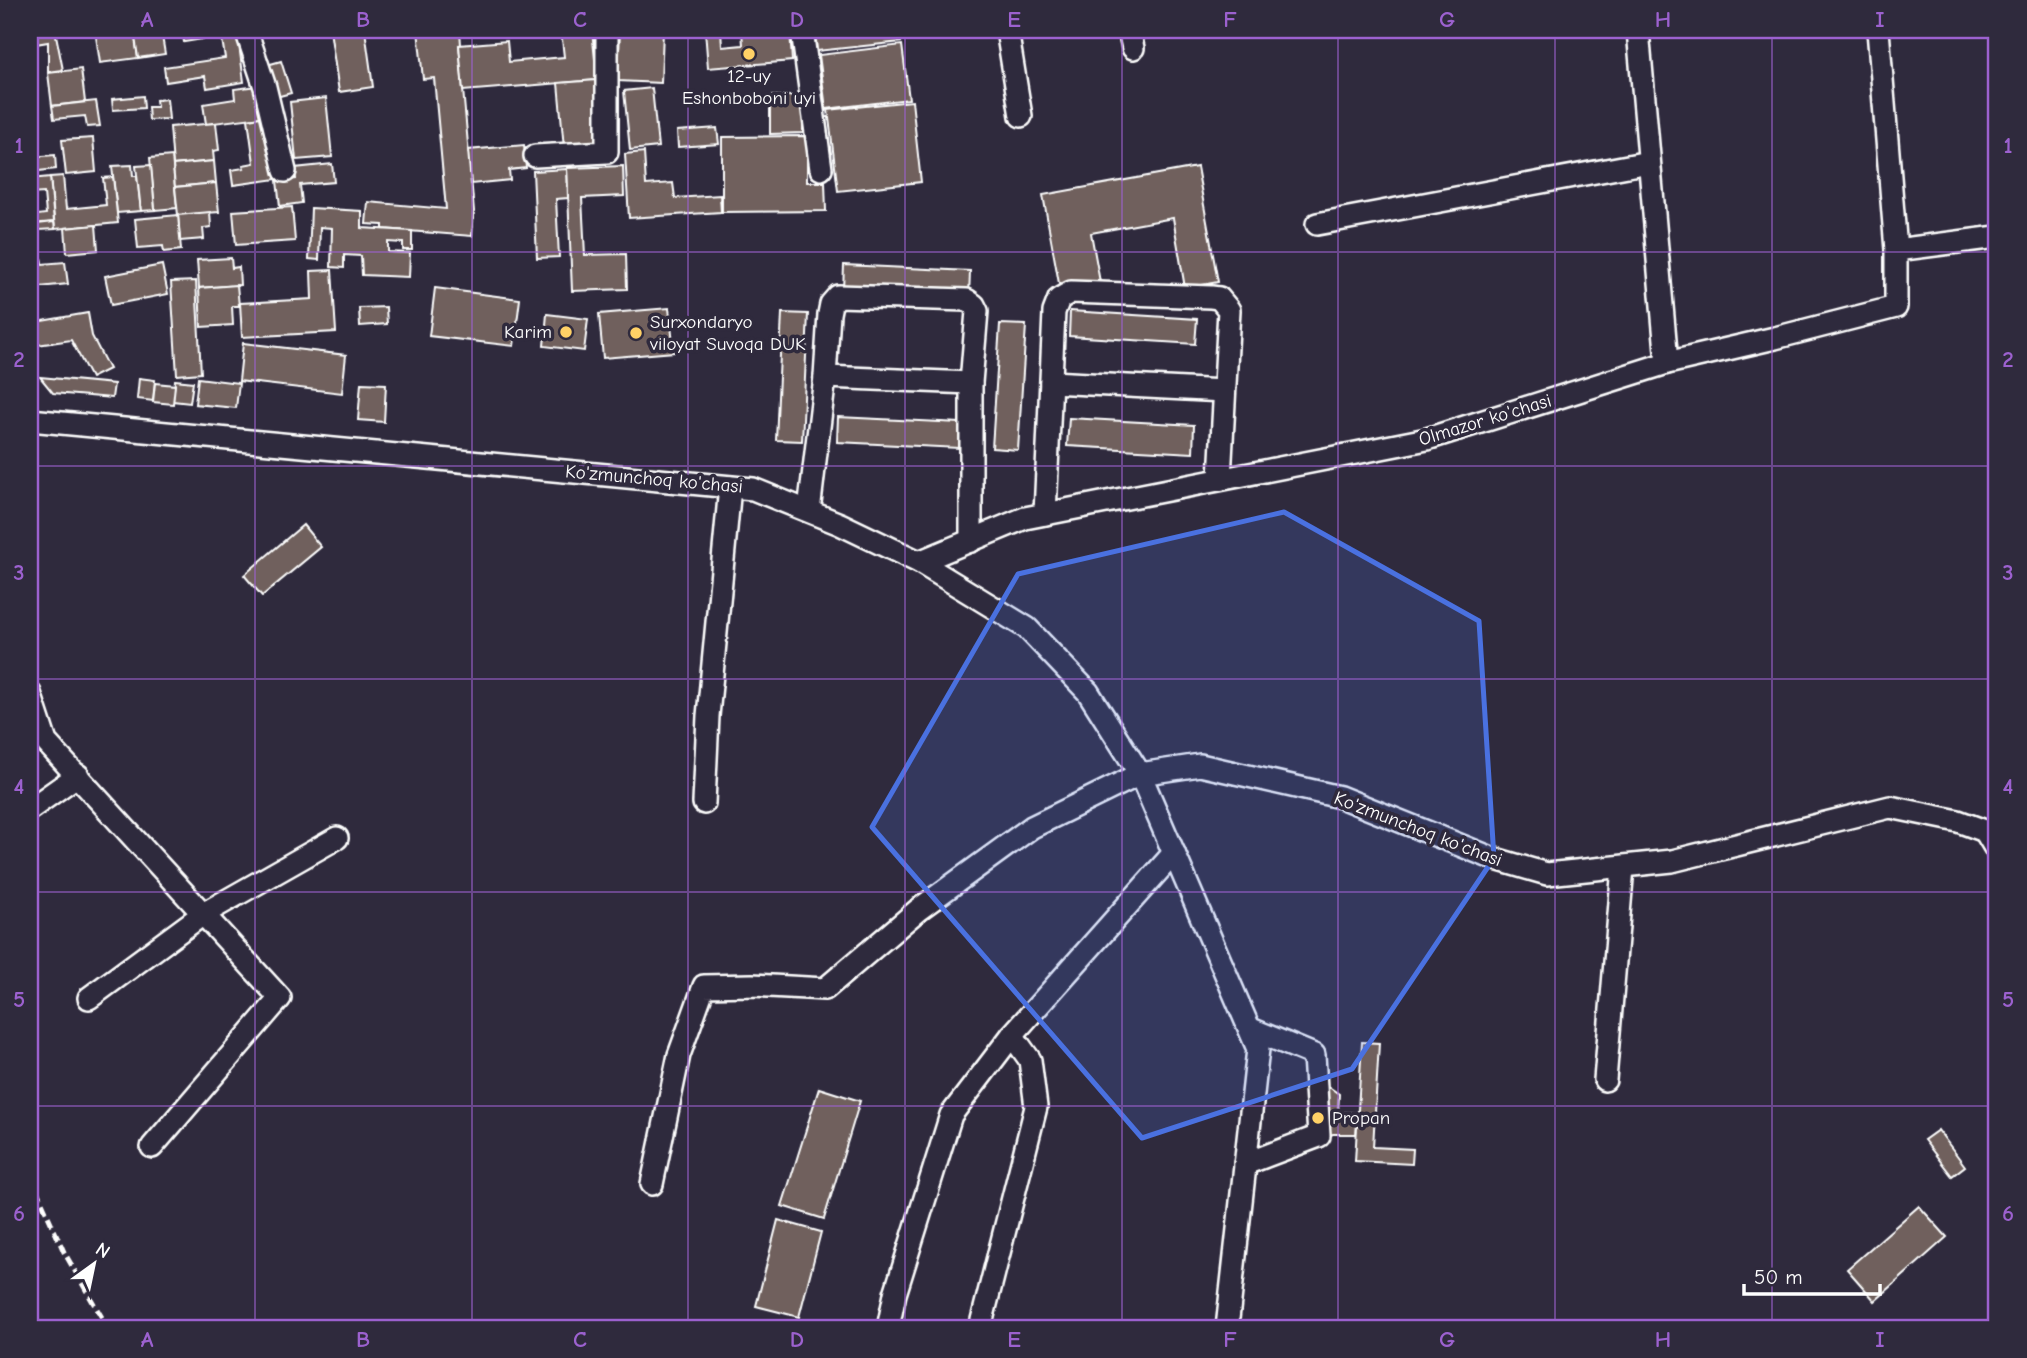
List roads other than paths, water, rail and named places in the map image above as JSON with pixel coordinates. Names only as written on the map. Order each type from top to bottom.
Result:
[{"type":"street","points":[[246,30],[265,88],[285,171]]},
{"type":"street","points":[[534,156],[607,152],[607,30]]},
{"type":"street","points":[[803,30],[821,169]]},
{"type":"street","points":[[1007,30],[1021,116]]},
{"type":"street","points":[[1638,30],[1667,363]]},
{"type":"street","points":[[1878,30],[1896,250],[1997,237]]},
{"type":"street","points":[[1318,224],[1650,162]]},
{"type":"street","name":"Olmazor ko'chasi","points":[[919,562],[1025,517],[1427,439],[1667,363],[1896,307],[1896,250]]},
{"type":"street","points":[[1045,514],[1054,312],[1059,299],[1071,292],[1211,297],[1219,298],[1229,310],[1220,478]]},
{"type":"street","points":[[809,511],[831,304],[838,296],[967,300],[977,311],[971,383],[971,541]]},
{"type":"street","points":[[825,377],[971,383]]},
{"type":"street","points":[[1051,382],[1224,391]]},
{"type":"street","name":"Ko'zmunchoq ko'chasi","points":[[30,420],[753,489],[840,524],[919,562],[1027,628],[1088,692],[1140,774],[1200,765],[1340,797],[1492,858],[1547,874],[1672,861],[1890,807],[1991,826]]},
{"type":"street","points":[[704,803],[708,716],[730,487]]},
{"type":"street","points":[[30,693],[46,742],[280,998],[152,1147]]},
{"type":"street","points":[[652,1185],[679,1055],[704,986],[752,985],[825,989],[918,911],[1032,827],[1140,774],[1258,1049],[1227,1328]]},
{"type":"street","points":[[30,809],[78,775]]},
{"type":"street","points":[[1991,826],[1997,851]]},
{"type":"street","points":[[89,998],[204,914],[337,838]]},
{"type":"street","points":[[888,1328],[895,1294],[951,1115],[1012,1035],[1174,853]]},
{"type":"street","points":[[1605,1080],[1623,867]]},
{"type":"street","points":[[1245,1164],[1319,1136],[1314,1055],[1251,1029]]},
{"type":"street","points":[[980,1328],[1036,1107],[1030,1060],[1012,1035]]},
{"type":"railway","points":[[30,1175],[64,1252],[108,1328]]},
{"type":"place","name":"12-uy Eshonboboni uyi","points":[[749,54]]},
{"type":"place","name":"Karim","points":[[566,332]]},
{"type":"place","name":"Surxondaryo viloyat Suvoqa DUK","points":[[636,333]]},
{"type":"place","name":"Propan","points":[[1318,1118]]}]
